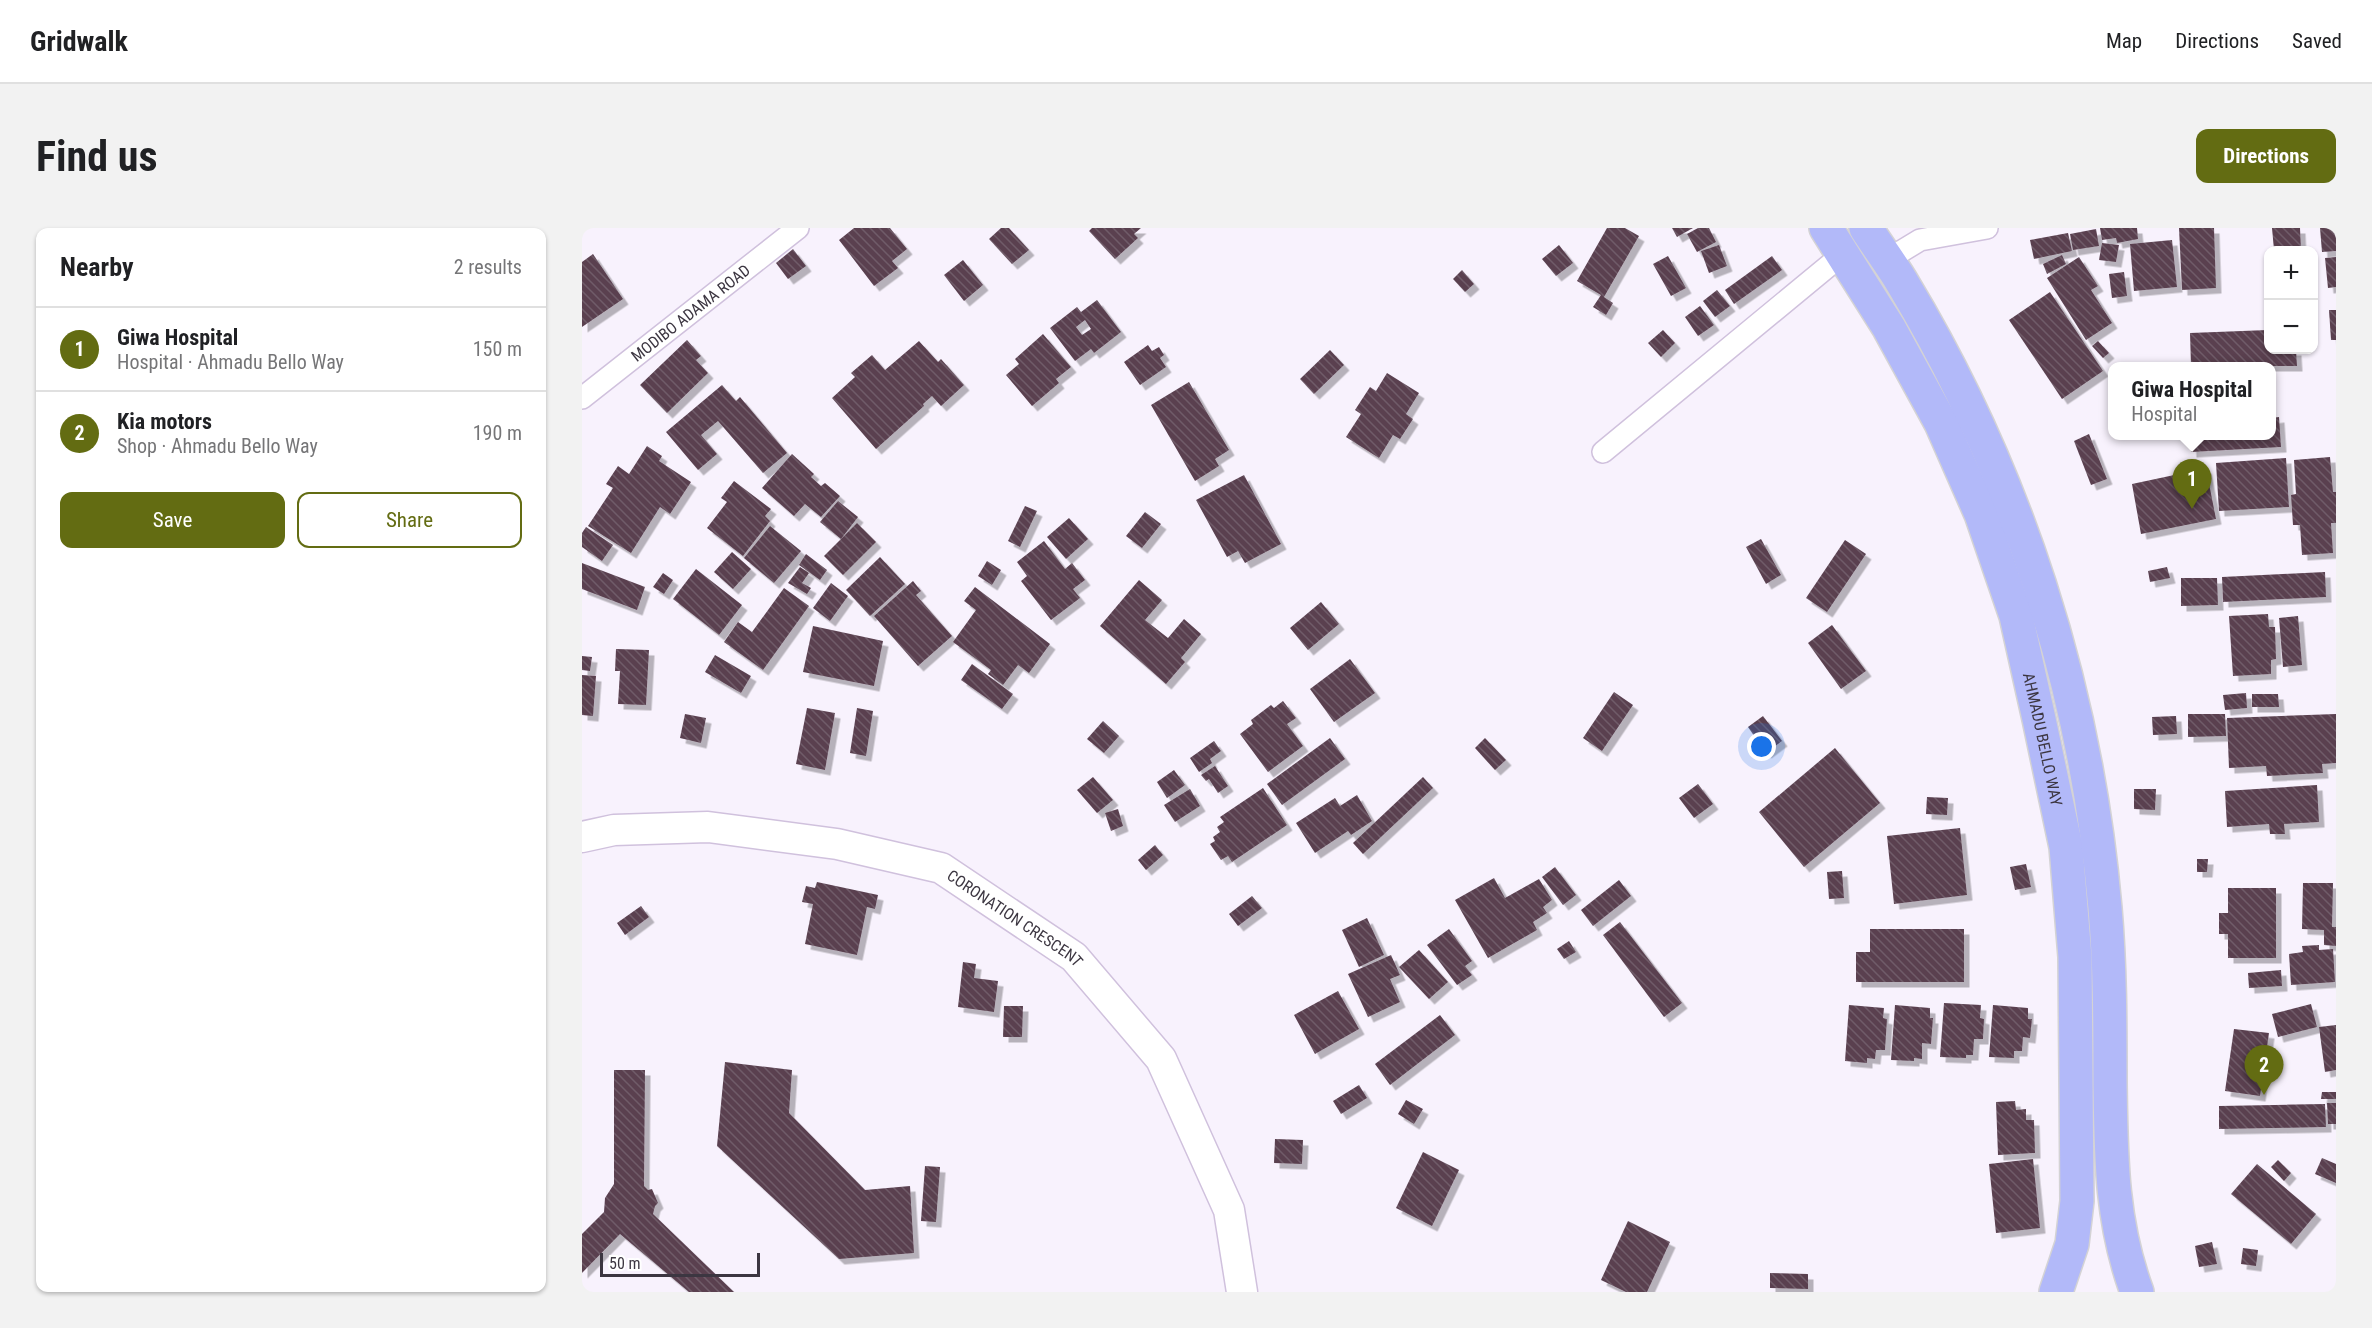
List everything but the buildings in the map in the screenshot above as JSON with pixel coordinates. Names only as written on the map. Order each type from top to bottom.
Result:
[{"type":"main road","name":"AHMADU BELLO WAY","points":[[1866,228],[1903,283],[1966,399],[2005,485],[2045,600],[2072,699],[2093,804],[2105,910],[2113,1187],[2119,1237],[2137,1292]]},
{"type":"main road","name":"AHMADU BELLO WAY","points":[[1834,241],[1889,328],[1941,423],[1981,514],[2016,616],[2039,718],[2066,847],[2075,957],[2077,1201],[2072,1244],[2056,1292]]},
{"type":"main road","name":"CORONATION CRESCENT","points":[[582,837],[614,830],[708,827],[837,844],[941,868],[1074,957],[1161,1059],[1229,1210],[1242,1292]]},
{"type":"street","name":"MODIBO ADAMA ROAD","points":[[582,398],[798,228]]},
{"type":"street","points":[[1887,260],[1920,240],[1939,232],[1987,228]]},
{"type":"street","points":[[1604,452],[1834,241]]},
{"type":"place","name":"Giwa Hospital","points":[[2192,509]]},
{"type":"place","name":"Kia motors","points":[[2264,1095]]}]
